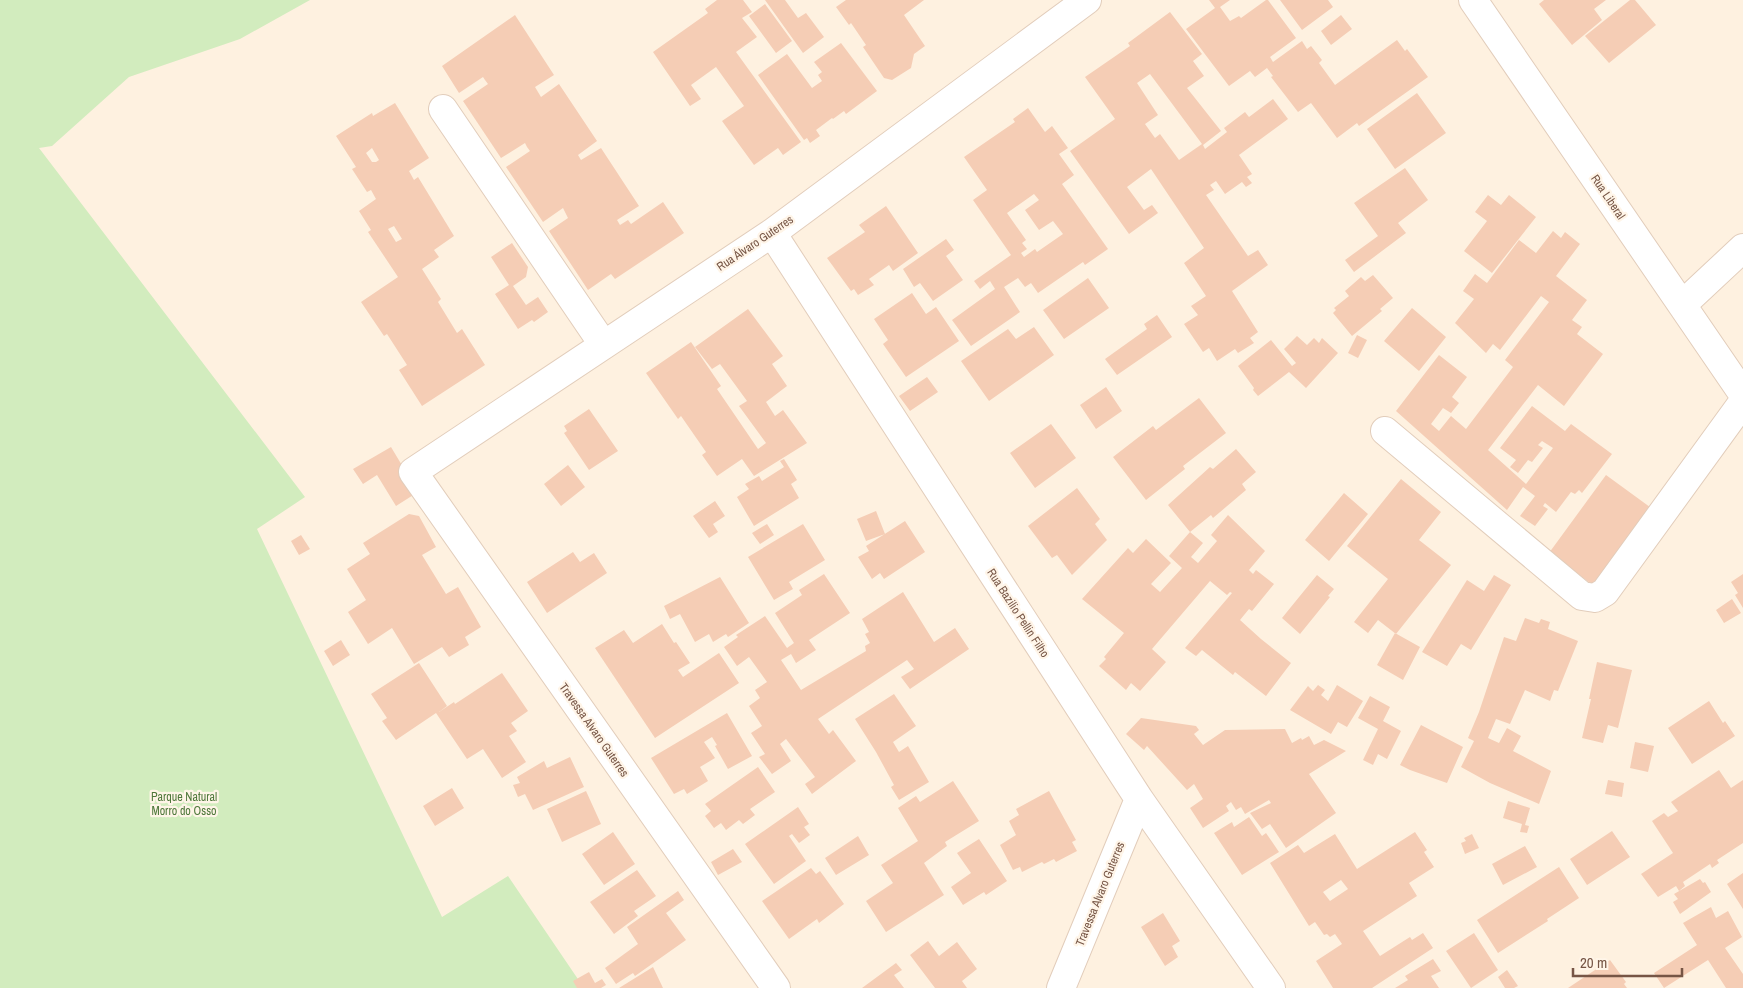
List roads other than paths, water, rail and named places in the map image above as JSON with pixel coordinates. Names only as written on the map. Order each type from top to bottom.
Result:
[{"type":"street","name":"Rua Álvaro Guterres","points":[[413,472],[772,233],[1087,0]]},
{"type":"street","name":"Rua Liberal","points":[[1473,0],[1743,394]]},
{"type":"street","points":[[443,109],[603,344]]},
{"type":"street","name":"Rua Bazilio Pellin Filho","points":[[772,233],[1139,799],[1271,988]]},
{"type":"street","points":[[1682,305],[1743,248]]},
{"type":"street","points":[[1385,432],[1582,596],[1595,598],[1605,592],[1743,402]]},
{"type":"street","name":"Travessa Alvaro Guterres","points":[[413,472],[776,988]]},
{"type":"street","name":"Travessa Alvaro Guterres","points":[[1061,988],[1139,799]]},
{"type":"park label","name":"Parque Natural Morro do Osso","points":[[184,804]]}]
